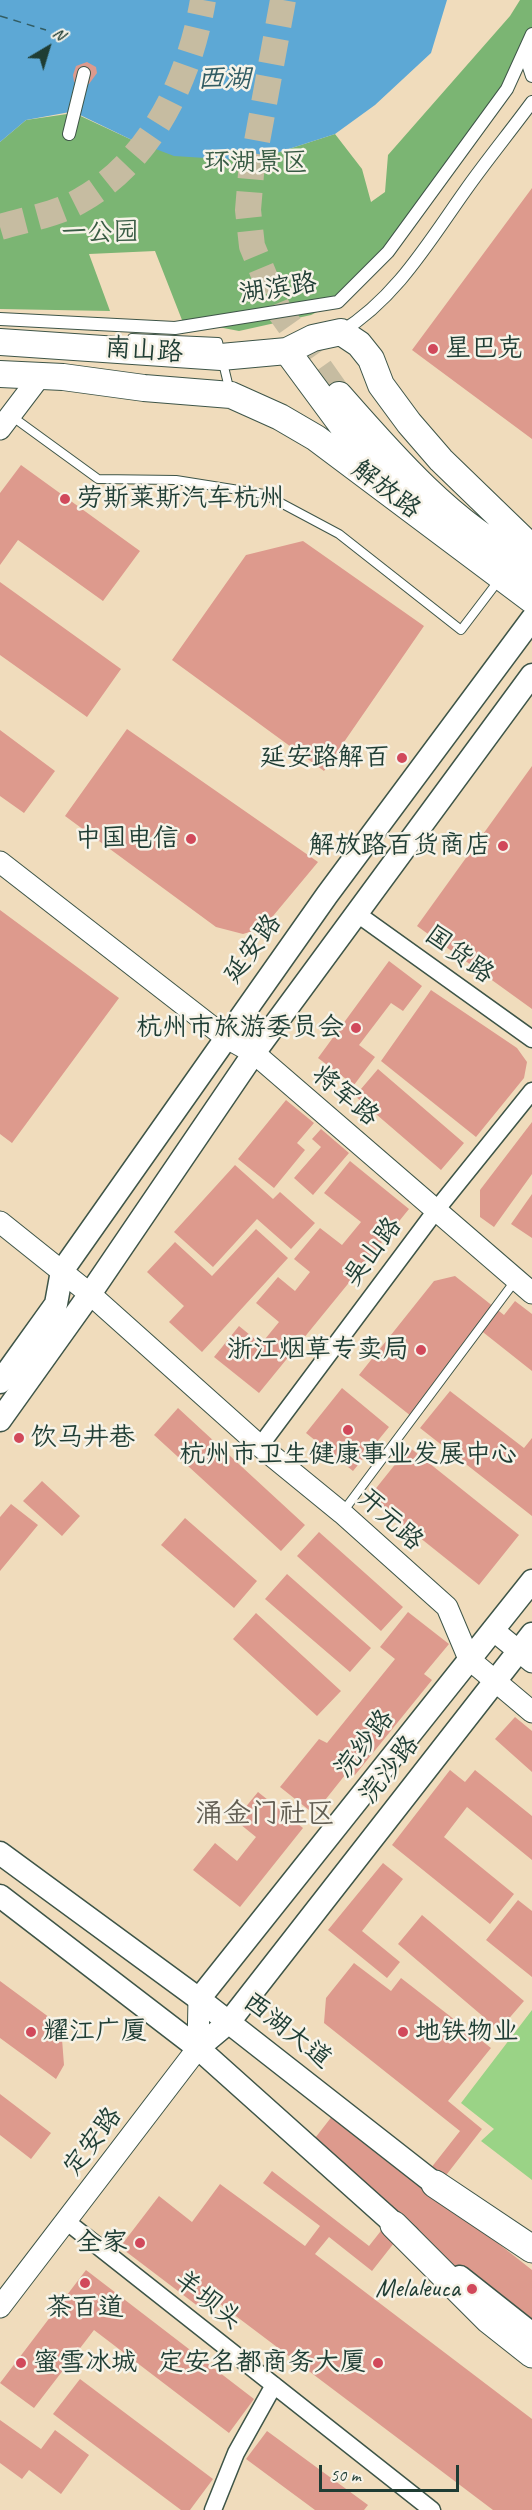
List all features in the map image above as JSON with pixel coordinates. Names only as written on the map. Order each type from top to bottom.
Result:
[{"type":"highway","points":[[435,2184],[532,2249]]},
{"type":"highway","points":[[394,2225],[489,2320],[532,2354]]},
{"type":"main road","points":[[532,548],[441,460],[409,423],[381,385],[370,360],[358,344],[341,332],[313,338],[287,351],[349,435],[442,520],[532,577]]},
{"type":"main road","name":"南山路","points":[[0,342],[221,357],[287,351]]},
{"type":"main road","name":"南山路","points":[[0,374],[40,375],[144,388],[231,395]]},
{"type":"main road","name":"解放路","points":[[231,395],[280,417],[316,438],[532,600]]},
{"type":"main road","points":[[339,395],[391,454],[464,521],[516,557],[532,564]]},
{"type":"main road","name":"延安路","points":[[0,1382],[56,1304],[62,1271],[225,1037],[327,895],[532,619]]},
{"type":"main road","points":[[0,1420],[90,1294],[254,1053],[532,675]]},
{"type":"main road","name":"浣纱路","points":[[199,1999],[532,1581]]},
{"type":"main road","name":"浣沙路","points":[[198,2048],[229,2022],[496,1682],[528,1649]]},
{"type":"main road","name":"西湖大道","points":[[0,1853],[229,2022],[435,2184],[532,2264]]},
{"type":"main road","points":[[0,1896],[198,2048],[394,2225],[532,2334]]},
{"type":"street","name":"湖滨路","points":[[0,319],[175,328],[338,302],[388,252],[507,89],[532,34]]},
{"type":"street","points":[[532,45],[527,61],[532,76]]},
{"type":"street","points":[[69,134],[84,73]]},
{"type":"street","points":[[341,332],[373,310],[402,279],[470,183],[532,102]]},
{"type":"street","points":[[5,422],[40,375]]},
{"type":"street","name":"将军路","points":[[0,862],[225,1037],[254,1053],[524,1287]]},
{"type":"street","name":"国货路","points":[[356,913],[532,1040]]},
{"type":"street","name":"吴山路","points":[[260,1446],[436,1209],[532,1091]]},
{"type":"street","name":"开元路","points":[[0,1221],[90,1294],[260,1446],[342,1513],[447,1607],[469,1659],[532,1712]]},
{"type":"street","points":[[493,1630],[528,1649]]},
{"type":"street","points":[[198,2048],[199,1999]]},
{"type":"street","name":"定安路","points":[[0,2307],[198,2048]]},
{"type":"street","name":"羊坝头","points":[[66,2221],[432,2510]]},
{"type":"street","points":[[213,2510],[236,2453],[274,2385]]},
{"type":"lane","points":[[125,338],[218,342],[231,395]]},
{"type":"lane","points":[[5,422],[98,479],[176,480],[264,494],[339,534],[461,630],[501,577]]},
{"type":"lane","points":[[342,1513],[524,1287]]},
{"type":"green space","name":"一公园","points":[[520,0],[532,0],[532,54],[388,252],[319,311],[311,315],[239,331],[182,320],[155,251],[89,254],[110,311],[0,309],[0,142],[26,120],[74,113],[132,140],[267,156],[335,134],[362,169],[371,202],[385,192],[388,155],[510,16]]},
{"type":"green space","points":[[532,2010],[532,2180],[481,2141],[494,2129],[461,2103]]},
{"type":"water","name":"西湖","points":[[0,0],[447,0],[431,53],[375,105],[335,134],[267,156],[236,160],[174,156],[70,112],[26,120],[0,142]]},
{"type":"building","points":[[87,62],[96,67],[97,73],[89,84],[74,82],[73,75],[76,66]]},
{"type":"building","points":[[532,188],[532,439],[412,350]]},
{"type":"building","points":[[21,465],[140,551],[103,601],[18,540],[0,565],[0,493]]},
{"type":"building","points":[[303,541],[424,626],[324,771],[172,660],[246,555]]},
{"type":"building","points":[[0,582],[121,669],[87,717],[0,655]]},
{"type":"building","name":"中国电信","points":[[127,729],[318,862],[263,928],[243,934],[216,927],[65,816]]},
{"type":"building","points":[[0,730],[55,771],[24,813],[0,796]]},
{"type":"building","name":"解放路百货商店","points":[[532,766],[532,1009],[417,926]]},
{"type":"building","points":[[0,910],[119,998],[12,1143],[0,1134]]},
{"type":"building","name":"杭州市旅游委员会","points":[[389,961],[422,986],[403,1011],[391,1003],[359,1045],[375,1057],[354,1085],[318,1058]]},
{"type":"building","points":[[431,990],[517,1048],[527,1062],[524,1078],[476,1137],[381,1061]]},
{"type":"building","points":[[378,1069],[464,1143],[441,1170],[355,1096]]},
{"type":"building","points":[[286,1100],[314,1123],[297,1143],[305,1150],[274,1188],[238,1159]]},
{"type":"building","points":[[532,1122],[532,1174],[494,1227],[480,1217],[480,1190]]},
{"type":"building","points":[[321,1129],[349,1153],[313,1195],[294,1178],[321,1147],[312,1139]]},
{"type":"building","points":[[350,1161],[409,1209],[259,1393],[214,1357],[239,1326],[261,1344],[279,1322],[256,1303],[278,1277],[295,1291],[310,1272],[294,1259],[320,1228],[342,1245],[361,1222],[324,1193]]},
{"type":"building","points":[[235,1165],[273,1199],[280,1192],[315,1223],[291,1249],[257,1219],[213,1267],[174,1232]]},
{"type":"building","points":[[532,1194],[532,1238],[511,1224]]},
{"type":"building","points":[[256,1229],[288,1258],[202,1352],[169,1322],[184,1306],[147,1272],[175,1242],[212,1276]]},
{"type":"building","name":"浙江烟草专卖局","points":[[455,1276],[504,1315],[515,1301],[532,1314],[532,1371],[479,1329],[411,1416],[359,1375],[434,1281]]},
{"type":"building","name":"杭州市卫生健康事业发展中心","points":[[342,1388],[389,1427],[353,1471],[306,1433]]},
{"type":"building","name":"浙江烟草专卖局","points":[[450,1391],[524,1448],[532,1438],[532,1516],[420,1428]]},
{"type":"building","points":[[178,1408],[305,1525],[281,1551],[154,1435]]},
{"type":"building","points":[[409,1447],[519,1535],[479,1585],[369,1497]]},
{"type":"building","points":[[42,1481],[80,1516],[62,1536],[23,1501]]},
{"type":"building","points":[[11,1504],[38,1525],[0,1571],[0,1517]]},
{"type":"building","points":[[185,1518],[257,1581],[234,1608],[161,1545]]},
{"type":"building","points":[[319,1532],[403,1607],[381,1631],[297,1556]]},
{"type":"building","points":[[287,1574],[371,1648],[350,1672],[265,1599]]},
{"type":"building","points":[[408,1612],[449,1644],[424,1674],[432,1680],[355,1775],[349,1770],[314,1814],[280,1787],[319,1739],[327,1743],[395,1659],[380,1647]]},
{"type":"building","points":[[256,1613],[341,1691],[317,1716],[233,1639]]},
{"type":"building","points":[[515,1717],[532,1731],[532,1772],[495,1739]]},
{"type":"building","points":[[450,1770],[465,1782],[475,1770],[532,1816],[532,1860],[467,1807],[444,1837],[514,1894],[490,1924],[392,1845]]},
{"type":"building","points":[[258,1792],[303,1828],[240,1907],[193,1870],[215,1843],[237,1861],[256,1837],[235,1820]]},
{"type":"building","points":[[383,1863],[403,1879],[362,1931],[400,1962],[387,1978],[328,1930]]},
{"type":"building","points":[[518,1900],[532,1911],[532,1977],[486,1940]]},
{"type":"building","points":[[422,1915],[524,2001],[499,2030],[398,1944]]},
{"type":"building","points":[[354,1963],[391,1991],[401,1978],[491,2048],[448,2101],[482,2129],[433,2192],[532,2270],[532,2329],[405,2229],[372,2271],[329,2237],[315,2254],[532,2419],[532,2510],[493,2510],[208,2295],[199,2307],[120,2247],[159,2196],[192,2222],[220,2184],[305,2246],[320,2226],[263,2183],[272,2171],[369,2246],[391,2218],[305,2151],[333,2115],[420,2182],[460,2131],[324,2023],[326,1998]]},
{"type":"building","name":"耀江广厦","points":[[0,1981],[61,2026],[64,2065],[56,2079],[0,2038]]},
{"type":"building","points":[[0,2094],[51,2133],[31,2159],[0,2135]]},
{"type":"building","points":[[86,2270],[254,2399],[229,2433],[94,2330],[34,2408],[0,2383]]},
{"type":"building","points":[[80,2379],[213,2479],[190,2510],[181,2510],[53,2414]]},
{"type":"building","points":[[0,2420],[41,2449],[55,2430],[89,2455],[61,2494],[29,2470],[22,2479],[0,2463]]},
{"type":"building","points":[[267,2431],[368,2505],[364,2510],[315,2510],[246,2459]]},
{"type":"ferry route","points":[[0,16],[46,30]]},
{"type":"tunnel","points":[[0,227],[74,204],[108,182],[129,161],[148,138],[178,86],[189,58],[203,0]]},
{"type":"tunnel","points":[[283,0],[251,174],[248,210],[252,246],[278,309],[339,395]]},
{"type":"place","name":"星巴克","points":[[433,349]]},
{"type":"place","name":"劳斯莱斯汽车杭州","points":[[65,499]]},
{"type":"place","name":"延安路解百","points":[[402,758]]},
{"type":"place","name":"中国电信","points":[[191,839]]},
{"type":"place","name":"解放路百货商店","points":[[503,846]]},
{"type":"place","name":"杭州市旅游委员会","points":[[356,1028]]},
{"type":"place","name":"浙江烟草专卖局","points":[[421,1350]]},
{"type":"place","name":"杭州市卫生健康事业发展中心","points":[[348,1430]]},
{"type":"place","name":"饮马井巷","points":[[19,1438]]},
{"type":"place","name":"耀江广厦","points":[[31,2032]]},
{"type":"place","name":"地铁物业","points":[[403,2032]]},
{"type":"place","name":"全家","points":[[140,2243]]},
{"type":"place","name":"茶百道","points":[[85,2283]]},
{"type":"place","name":"Melaleuca","points":[[472,2289]]},
{"type":"place","name":"蜜雪冰城","points":[[21,2363]]},
{"type":"place","name":"定安名都商务大厦","points":[[378,2363]]},
{"type":"district","name":"涌金门社区","points":[[265,1815]]},
{"type":"park label","name":"环湖景区","points":[[256,163]]}]
